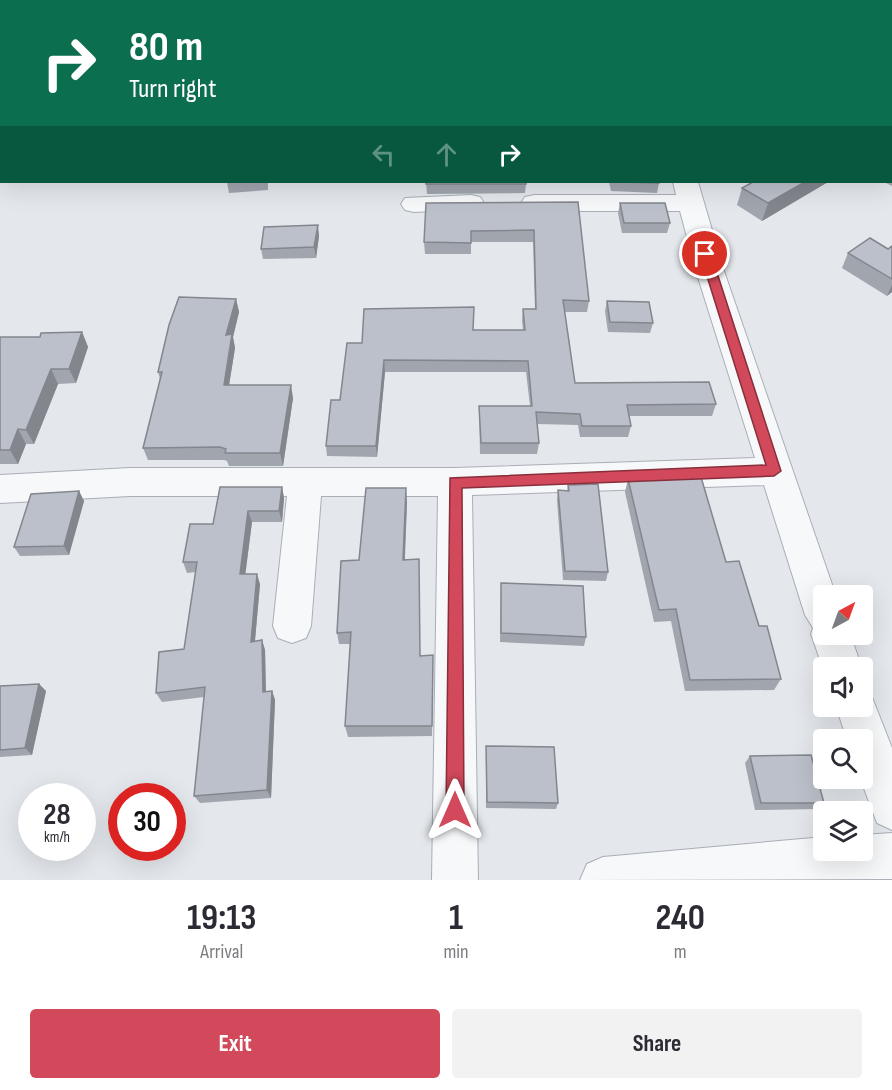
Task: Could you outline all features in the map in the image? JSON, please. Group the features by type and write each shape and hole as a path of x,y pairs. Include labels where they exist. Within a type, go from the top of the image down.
{"street":[{"path":"414,204 501,203 688,192 774,471 814,585"},
{"path":"0,489 130,482 305,484 455,482 774,471"},
{"path":"455,482 455,880"},
{"path":"292,626 305,484"},
{"path":"860,717 892,808"},
{"path":"603,880 845,869 892,856"}],"building":[{"path":"426,183 526,183 526,184"},
{"path":"751,183 803,183 768,203 742,188"},
{"path":"578,202 589,301 563,300 575,383 709,382 716,404 627,405 631,426 582,426 580,414 536,412 539,443 481,443 479,406 532,406 528,361 384,360 376,446 326,446 331,400 340,400 347,343 362,343 364,309 474,307 473,330 525,330 523,309 536,309 534,230 471,231 471,243 424,242 426,203"},
{"path":"620,203 665,203 670,223 624,223"},
{"path":"318,225 314,247 261,249 264,227"},
{"path":"870,238 888,249 892,246 892,279 848,253"},
{"path":"179,297 236,299 226,335 232,334 224,385 291,385 280,453 225,453 226,449 220,447 143,448 162,372 158,372 169,325"},
{"path":"607,301 649,302 653,323 610,322"},
{"path":"82,332 69,369 51,369 26,430 18,429 10,450 0,450 0,337 40,337 41,333"},
{"path":"701,477 726,562 739,561 759,626 767,626 781,679 690,680 676,609 659,610 628,479"},
{"path":"598,484 608,572 565,571 558,490 569,491 568,485"},
{"path":"220,487 282,487 279,511 248,511 240,574 257,574 251,642 262,640 263,692 272,691 267,790 194,796 205,687 156,693 159,652 184,649 197,562 183,562 190,524 213,524"},
{"path":"366,488 406,488 403,560 419,559 420,656 433,655 432,726 345,726 351,632 337,633 341,561 359,560"},
{"path":"79,491 64,546 14,547 31,494"},
{"path":"501,583 583,586 586,637 501,633"},
{"path":"39,684 25,748 0,750 0,686"},
{"path":"486,746 554,747 558,803 487,802"},
{"path":"811,755 813,789 820,789 823,801 761,803 750,756"}],"route":[{"path":"455,810 455,482 774,471 705,254"}]}
